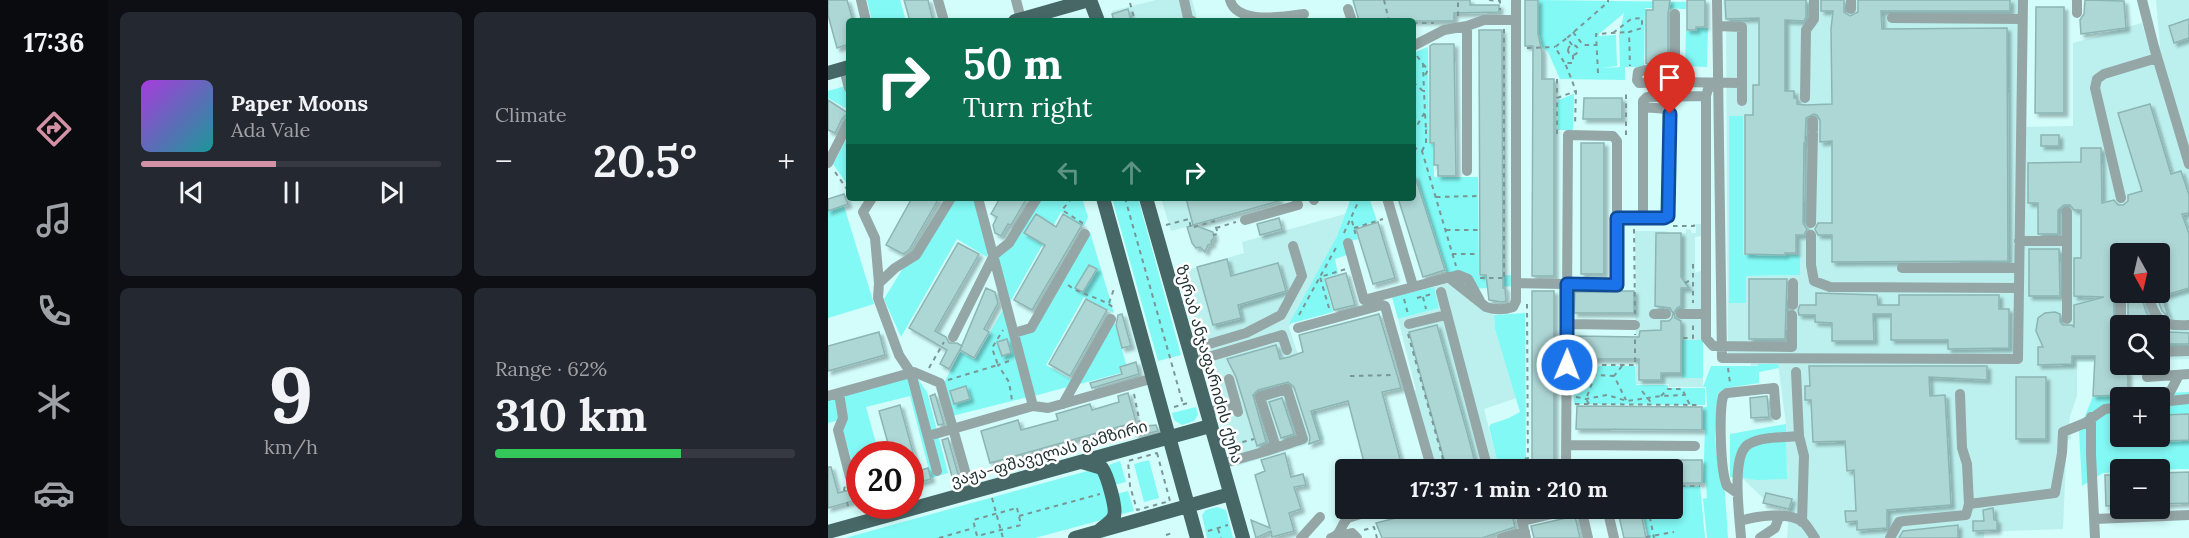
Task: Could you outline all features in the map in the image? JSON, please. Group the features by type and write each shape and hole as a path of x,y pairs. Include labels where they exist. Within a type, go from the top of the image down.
{"main road":[{"path":"1025,18 1089,0 1097,18"},
{"path":"828,73 846,68"},
{"path":"1104,201 1189,507 1201,535"},
{"name":"ზურაბ ანჯაფარიძის ქუჩა","path":"1147,201 1243,538"},
{"name":"ვაჟა-ფშაველას გამზირი","path":"828,532 1170,437 1208,420"},
{"path":"1082,462 1098,465 1104,471 1112,500 1114,516 1098,532"},
{"path":"1075,538 1230,494"}],"street":[{"path":"861,0 865,18"},
{"path":"938,0 943,18"},
{"path":"1016,0 1018,18"},
{"path":"1184,0 1188,18"},
{"path":"1230,0 1237,12 1255,16 1275,18 1304,14"},
{"path":"1458,277 1486,308 1493,310 1513,307 1516,301 1507,19 1516,0"},
{"path":"1717,0 1722,358 2018,358 2023,0"},
{"path":"1805,98 1806,30 1814,19 1814,0"},
{"path":"2077,0 2077,13"},
{"path":"2142,0 2189,164"},
{"path":"1348,9 1351,18"},
{"path":"1675,14 1675,82"},
{"path":"1892,18 2022,18"},
{"path":"1416,48 1444,30 1462,24 1507,19"},
{"path":"1462,24 1467,171"},
{"path":"1718,26 1742,27 1742,101"},
{"path":"2121,198 2095,88 2097,79 2104,74 2157,58"},
{"path":"1646,70 1638,72 1639,82 1742,83"},
{"path":"1718,82 1708,89 1706,96 1706,338 1713,346 1792,347 1793,283"},
{"path":"1645,102 1706,96"},
{"path":"1617,218 1636,222 1664,218 1669,212 1670,114 1666,109 1645,102"},
{"path":"1636,222 1643,212 1645,102"},
{"path":"828,163 846,128"},
{"path":"1813,128 1811,265 1814,281 1830,287 2019,288"},
{"path":"1516,281 1567,284 1617,285 1617,141 1613,136 1572,134 1567,284 1567,365 1570,400 1566,459"},
{"path":"1706,173 1721,173"},
{"path":"870,201 863,212 875,238 878,298 899,356 910,373 937,471"},
{"path":"879,283 895,268 916,255 949,201"},
{"path":"979,201 1034,406"},
{"path":"953,337 994,255 1009,243 1035,201"},
{"path":"1242,221 1298,205 1297,201"},
{"path":"1388,201 1417,289"},
{"path":"2067,212 2067,319"},
{"path":"1014,333 1031,328 1086,230"},
{"path":"2019,241 2067,241"},
{"path":"1348,243 1364,300 1417,289 1458,277"},
{"path":"1190,356 1246,333 1281,315 1302,276 1293,246"},
{"path":"1706,260 1722,260"},
{"path":"1902,268 2019,268"},
{"path":"1458,277 1482,303"},
{"path":"1441,292 1485,459"},
{"path":"2150,303 2155,316 2163,323 2171,326 2189,326"},
{"path":"1299,328 1385,306 1429,459"},
{"path":"1681,314 1706,314"},
{"path":"1408,319 1446,315"},
{"path":"1064,404 1115,316"},
{"path":"1567,324 1635,325"},
{"path":"1190,356 1282,335 1287,350"},
{"path":"2170,352 2189,351"},
{"path":"1796,372 1799,436 1803,456 1802,522"},
{"path":"846,461 838,430 843,418 833,394 910,373 924,376 940,382 971,492"},
{"path":"2147,378 2184,375"},
{"path":"2170,393 2184,375"},
{"path":"928,436 1034,406 1048,408 1064,404 1154,378"},
{"path":"1208,420 1237,408 1229,379"},
{"path":"1737,493 1727,486 1724,472 1723,396 1727,393 1774,388 1776,415"},
{"path":"1221,464 1268,450 1303,439 1287,389 1260,397 1275,444 1268,450"},
{"path":"1890,538 1899,522 1966,515 1969,504 1967,464 1962,448 1960,394"},
{"path":"2170,400 2189,399"},
{"path":"1969,504 2055,493 2062,453 2062,432 2085,423 2091,417 2110,408"},
{"path":"2091,417 2095,538"},
{"path":"1741,538 1737,493 1742,448 1750,443 1764,440 1799,436"},
{"path":"1566,445 1695,446"},
{"path":"1740,520 1768,514 1796,518 1815,538"},
{"path":"2095,519 2189,515"},
{"path":"1302,538 1320,517"},
{"path":"1760,538 1775,528 1779,517"},
{"path":"1334,537 1340,533 1347,519"},
{"path":"1502,538 1525,535 1522,521 1531,519"},
{"path":"1582,519 1588,538"},
{"path":"1610,519 1614,538"},
{"path":"1334,537 1355,536"}],"path":[{"path":"1384,0 1388,18"},
{"path":"1458,0 1462,24"},
{"path":"1489,0 1500,1 1507,19 1504,278"},
{"path":"1527,48 1555,47 1608,0"},
{"path":"1130,3 1134,18"},
{"path":"1598,73 1596,34 1613,33 1629,32 1642,28 1642,18 1631,19 1613,33"},
{"path":"1574,32 1583,45 1596,45"},
{"path":"1629,32 1630,74"},
{"path":"1567,38 1572,45 1577,47 1578,50 1573,55"},
{"path":"1564,63 1573,63 1573,55 1568,50 1572,45"},
{"path":"1555,47 1576,91 1572,134 1557,134 1557,79"},
{"path":"1416,52 1424,64 1427,130 1426,143 1422,151 1458,277 1504,278 1516,281"},
{"path":"1416,85 1424,92"},
{"path":"1557,98 1576,91"},
{"path":"1626,141 1626,94 1645,102"},
{"path":"1416,127 1425,112"},
{"path":"1416,118 1419,122"},
{"path":"1416,148 1422,151"},
{"path":"828,163 846,188"},
{"path":"1436,197 1479,196"},
{"path":"1070,201 1062,210 1086,230"},
{"path":"1126,201 1183,404"},
{"path":"1299,315 1353,216 1359,201"},
{"path":"1354,228 1392,216"},
{"path":"1166,225 1189,219 1191,228 1214,221 1218,234 1213,235"},
{"path":"1216,228 1242,221"},
{"path":"1672,226 1694,226 1694,221 1706,221"},
{"path":"1567,365 1635,365 1636,222"},
{"path":"1446,230 1480,230"},
{"path":"1452,254 1478,254"},
{"path":"1320,277 1355,267"},
{"path":"1320,277 1329,308"},
{"path":"1685,283 1689,280"},
{"path":"1115,286 1109,304 1115,316"},
{"path":"1070,287 1082,295 1109,304 1115,316"},
{"path":"1417,289 1426,309"},
{"path":"1403,297 1408,319 1408,332 1443,459"},
{"path":"1010,318 992,348 998,365 1010,382 1012,399"},
{"path":"924,376 947,337 953,337"},
{"path":"940,382 1021,358"},
{"path":"1722,358 1728,367 1730,384"},
{"path":"1614,376 1623,365"},
{"path":"1587,366 1595,375 1614,376"},
{"path":"1573,375 1587,366"},
{"path":"1586,399 1595,375"},
{"path":"1350,376 1389,377"},
{"path":"1614,376 1627,403"},
{"path":"1132,385 1140,424"},
{"path":"1661,396 1668,389 1687,388"},
{"path":"1682,389 1690,405"},
{"path":"1642,391 1653,405"},
{"path":"1570,400 1607,395 1627,403 1661,396 1684,395"},
{"path":"1586,399 1589,404"},
{"path":"1570,400 1589,404 1701,405"},
{"path":"1171,408 1194,401"},
{"path":"1232,434 1235,444 1254,439"},
{"path":"1157,453 1170,501 1137,510 1130,486 1128,461 1157,453"},
{"path":"1683,486 1700,486"},
{"path":"1019,516 1105,492"},
{"path":"992,498 1003,538"},
{"path":"1017,508 1019,516 1021,525 977,536 973,520 1017,508"},
{"path":"1650,519 1654,537"},
{"path":"1201,535 1230,525"},
{"path":"939,538 975,528"},
{"path":"1218,528 1221,538"},
{"path":"1355,536 1374,528 1377,538"},
{"path":"1646,537 1674,532"},
{"path":"1166,535 1172,533"}],"shaded area":[{"path":"867,0 900,0 905,18 871,18"},
{"path":"1156,0 1192,0 1197,18 1113,18 1112,11"},
{"path":"1538,0 1686,2 1686,9 1645,8 1644,67 1625,67 1625,80 1560,79 1548,52 1541,46 1538,34","holes":["1624,13 1619,35 1620,67 1601,68 1617,66 1616,35 1599,36 1599,34"]},
{"path":"1723,0 2020,0 2018,127 2073,126 2073,43 2142,23 2149,48 2160,46 2156,0 2189,0 2189,359 2170,360 2170,315 2110,315 2110,361 2077,362 2077,396 2070,416 2071,438 2068,440 2066,459 2063,529 1984,532 1984,538 1787,538 1789,509 1763,503 1764,499 1743,479 1787,479 1786,424 1778,364 1751,366 1750,353 1728,353 1726,21 1724,20","holes":["1729,116 1743,116 1743,255 1800,275 1746,276 1729,303"]},
{"path":"1697,28 1708,28 1707,67 1685,66 1686,31 1696,31"},
{"path":"1428,47 1429,144 1433,144 1434,177 1478,177 1479,276 1513,275 1513,286 1461,290 1451,283 1416,177 1416,52"},
{"path":"846,86 846,108 828,98 828,91"},
{"path":"1574,94 1573,130 1558,130 1558,100"},
{"path":"1729,116 1743,116 1743,255 1800,255 1800,275 1746,276 1746,303 1729,303"},
{"path":"846,140 846,183 833,164"},
{"path":"944,201 975,201 989,249 987,257 957,239 901,337 884,299"},
{"path":"1030,201 1083,201 1088,217 1084,226 1061,212 1010,302 996,249 1005,244"},
{"path":"1113,201 1139,201 1181,355 1158,361"},
{"path":"1162,201 1277,201 1171,231"},
{"path":"1350,201 1370,201 1377,221 1355,228 1358,239 1344,243 1347,255 1335,259 1338,274 1324,278 1333,312 1289,324 1337,236"},
{"path":"844,206 874,304 828,318 828,211"},
{"path":"1345,214 1337,236 1289,327 1325,439 1237,466 1181,272 1244,253 1242,242"},
{"path":"1696,224 1701,224 1701,236 1695,237 1695,273 1703,270 1703,387 1636,384 1635,231 1686,233 1686,229 1691,230 1691,233 1696,233"},
{"path":"1090,232 1114,313 1084,297 1046,365 1074,381 1071,386 1034,396 1018,334 1032,330"},
{"path":"1447,283 1482,310 1494,315 1495,329 1517,398 1484,409 1496,459 1424,459 1406,393 1416,390 1398,319 1439,308 1434,287"},
{"path":"1434,287 1439,308 1398,319 1392,297"},
{"path":"1004,308 1028,397 952,416 944,383 960,352 975,359"},
{"path":"1525,313 1526,459 1497,459 1489,427 1491,424 1520,412 1495,329 1494,315"},
{"path":"1114,321 1128,371 1076,385"},
{"path":"1682,340 1703,340 1703,378 1682,378"},
{"path":"1758,364 1778,364 1779,368 1759,372 1759,383 1726,388 1718,393 1715,438 1718,467 1725,493 1728,538 1707,538 1703,499 1707,498 1706,483 1703,483 1705,430 1703,430 1703,407 1707,407 1706,387 1703,387 1711,366 1758,366"},
{"path":"1573,366 1635,366 1636,385 1705,388 1705,405 1574,404"},
{"path":"902,377 918,379 927,392 948,473 931,478 924,441 922,441 910,396 866,407 875,441 846,441 840,420 828,423 828,399"},
{"path":"2189,392 2189,469 2170,469 2170,459 2110,459 2110,473 2103,473 2082,486 2079,431 2093,396 2110,395 2110,447 2170,447 2170,393"},
{"path":"1196,407 1198,415 1194,421 1182,425 1174,420 1172,413"},
{"path":"1786,424 1787,479 1758,480 1730,477 1730,434"},
{"path":"1149,460 1159,498 1144,502 1134,464"},
{"path":"1120,461 1126,482 1114,485 1109,465"},
{"path":"1091,470 1099,473 1110,512 1105,519 1035,538 845,538 914,519 924,519 924,516"},
{"path":"1683,486 1700,486 1705,538 1648,538 1644,519 1683,519"},
{"path":"1128,491 1134,511 1122,514 1116,494"},
{"path":"1217,507 1226,510 1233,538 1207,538 1202,515 1206,510"}],"building":[{"path":"828,0 847,0 852,18 846,18 846,45 837,48 828,15"},
{"path":"904,0 928,0 932,18 909,18"},
{"path":"1353,0 1470,0 1470,5 1499,5 1499,12 1454,13 1454,21 1416,21 1416,18 1358,18"},
{"path":"1525,0 1538,0 1542,79 1554,79 1554,276 1532,276 1533,46 1525,46"},
{"path":"1653,0 1670,0 1668,75 1651,75 1653,68 1646,63 1646,10 1653,10"},
{"path":"1687,0 1705,0 1705,27 1687,30"},
{"path":"1725,0 1806,0 1804,21 1785,20 1785,91 1794,91 1797,104 1805,105 1832,104 1831,29 1833,11 1821,11 1821,0 1844,0 1844,12 1850,16 1858,12 1858,0 2010,0 2010,11 1881,11 1882,29 2007,28 2008,261 1832,262 1832,235 1818,235 1815,229 1818,223 1832,223 1832,141 1820,142 1820,120 1814,114 1806,118 1804,143 1803,223 1807,229 1804,235 1796,235 1796,253 1745,254 1745,115 1753,115 1753,85 1759,85 1759,18 1726,19"},
{"path":"2085,0 2124,1 2126,28 2081,34 2080,20 2084,14"},
{"path":"2036,7 2064,7 2064,113 2035,113"},
{"path":"1128,9 1130,18 1113,18 1112,14"},
{"path":"2189,19 2189,38 2174,43 2169,26"},
{"path":"1479,30 1502,30 1503,288 1505,288 1506,301 1502,302 1489,300 1486,275 1480,275"},
{"path":"1454,44 1456,176 1438,176 1438,165 1434,165 1434,143 1430,143 1430,46"},
{"path":"1584,98 1622,98 1622,119 1583,119"},
{"path":"828,100 846,112 846,115 835,133 828,130"},
{"path":"2150,104 2171,174 2181,171 2189,195 2189,213 2182,214 2189,234 2189,288 2170,294 2170,243 2110,243 2110,303 2114,303 2114,315 2110,315 2110,375 2128,375 2128,387 2110,387 2110,396 2093,396 2095,356 2072,356 2072,364 2038,365 2038,347 2043,347 2036,331 2038,318 2045,313 2055,312 2060,314 2060,322 2063,325 2074,327 2074,305 2104,297 2074,296 2074,258 2081,258 2081,210 2074,210 2070,205 2064,205 2058,210 2058,234 2038,234 2038,203 2028,203 2028,163 2081,162 2081,148 2101,148 2102,203 2114,200 2118,205 2123,205 2128,201 2128,195 2142,191 2118,113"},
{"path":"2041,135 2059,135 2059,146 2041,146"},
{"path":"1581,143 1604,143 1604,274 1581,274"},
{"path":"1416,179 1445,270 1423,277 1399,201 1416,201"},
{"path":"844,194 848,204 828,211 828,199"},
{"path":"910,201 937,201 909,250 903,254 886,245"},
{"path":"998,201 1025,201 1011,225 1008,224 1001,236 995,233 993,225 997,217 991,214"},
{"path":"1187,201 1279,201 1193,225"},
{"path":"1036,214 1056,227 1063,214 1082,225 1032,310 1014,300 1045,245 1024,233"},
{"path":"1279,218 1282,229 1260,235 1257,224"},
{"path":"1378,222 1395,278 1373,284 1356,229"},
{"path":"1194,225 1213,232 1212,244 1208,245 1205,252 1200,247 1196,248 1192,243 1187,227"},
{"path":"1656,233 1681,233 1681,277 1689,288 1681,288 1681,306 1674,313 1675,318 1681,321 1681,373 1661,373 1661,380 1639,380 1639,359 1574,359 1574,336 1639,337 1640,331 1661,330 1661,321 1669,321 1672,318 1673,313 1670,308 1655,306"},
{"path":"958,243 979,254 935,331 946,337 949,343 962,346 949,369 940,364 947,350 909,328"},
{"path":"2029,249 2059,249 2060,296 2029,296"},
{"path":"1227,259 1231,276 1278,263 1286,291 1238,305 1241,318 1213,325 1197,267"},
{"path":"1089,265 1097,269 1083,292 1075,288"},
{"path":"1346,273 1355,305 1334,310 1325,279"},
{"path":"1749,279 1787,279 1785,339 1749,339"},
{"path":"986,288 995,292 998,303 984,329 989,332 974,358 960,350"},
{"path":"1532,291 1554,291 1554,459 1532,459"},
{"path":"1634,291 1634,313 1574,313 1575,292"},
{"path":"1816,293 1877,295 1878,305 1899,305 1899,295 1999,295 1999,309 2009,309 2009,348 1948,349 1948,340 1891,340 1891,314 1873,314 1874,341 1832,341 1832,323 1815,322 1815,315 1799,315 1800,305 1816,305"},
{"path":"1086,299 1107,310 1070,376 1049,364"},
{"path":"2128,303 2143,303 2148,315 2128,315"},
{"path":"2159,303 2164,303 2168,315 2162,311"},
{"path":"1122,314 1131,346 1122,348 1116,325 1118,315"},
{"path":"1379,314 1401,388 1382,392 1400,459 1363,459 1348,401 1311,411 1320,440 1309,444 1310,437 1294,387 1288,382 1258,390 1253,395 1266,442 1257,446 1236,377 1227,359 1276,345 1280,359 1289,357 1303,352 1299,335"},
{"path":"1437,325 1474,459 1444,459 1409,332"},
{"path":"879,332 885,355 828,371 828,346"},
{"path":"2170,332 2189,333 2189,344 2170,344"},
{"path":"1007,339 1011,353 1002,356 997,342"},
{"path":"1136,362 1139,374 1092,388 1090,383 1122,374 1120,367"},
{"path":"1809,366 1987,366 1987,380 1929,377 1930,396 1945,395 1951,505 1887,510 1887,528 1857,530 1857,521 1846,522 1845,511 1856,511 1854,470 1847,471 1845,441 1813,442 1811,400 1805,400 1805,386 1810,386"},
{"path":"2016,377 2046,377 2046,439 2016,439"},
{"path":"966,386 970,399 954,404 950,391"},
{"path":"1128,393 1136,422 990,463 981,431 1018,420 1021,430 1058,420 1056,414 1090,404 1092,410 1119,402 1118,396"},
{"path":"935,394 944,424 938,425 930,396"},
{"path":"1767,396 1769,417 1751,418 1750,398"},
{"path":"1282,398 1294,434 1281,438 1269,402"},
{"path":"900,405 910,441 887,441 879,411"},
{"path":"1577,406 1702,407 1702,430 1576,429"},
{"path":"2189,414 2189,440 2170,441 2170,415"},
{"path":"1156,425 1158,431 1136,436 1134,427"},
{"path":"948,438 959,478 953,480 942,440"},
{"path":"1285,453 1291,477 1303,474 1306,485 1294,487 1301,509 1289,513 1294,531 1272,537 1271,531 1256,538 1251,520 1270,528 1255,475 1265,471 1261,460"},
{"path":"1683,460 1702,460 1702,483 1683,483"},
{"path":"828,467 831,467 838,493 846,491 846,503 828,508"},
{"path":"928,468 931,479 924,481 924,469"},
{"path":"2189,472 2189,503 2170,504 2170,473"},
{"path":"2105,475 2110,475 2110,506 2106,506"},
{"path":"1766,493 1792,499 1789,509 1763,503"},
{"path":"1993,508 1997,530 1973,531 1973,521 1984,521 1983,510"},
{"path":"1392,519 1513,519 1515,527 1482,538 1382,538 1376,523"},
{"path":"1562,519 1576,519 1580,538 1534,538 1531,526"},
{"path":"1620,519 1642,519 1646,538 1624,538"},
{"path":"1958,525 1958,538 1899,538 1903,531"}],"route":[{"path":"1567,365 1567,284 1617,285 1617,218 1664,218 1668,216 1670,114"}]}
